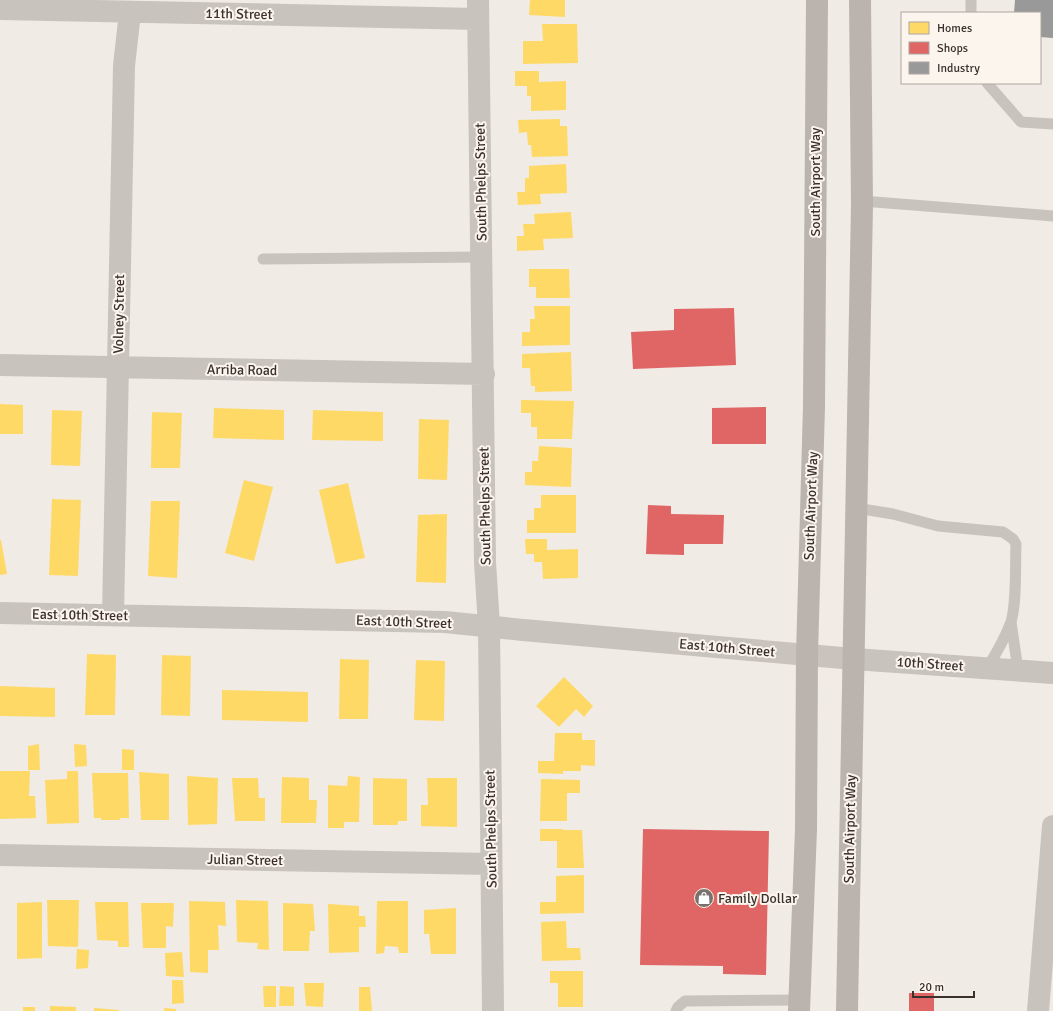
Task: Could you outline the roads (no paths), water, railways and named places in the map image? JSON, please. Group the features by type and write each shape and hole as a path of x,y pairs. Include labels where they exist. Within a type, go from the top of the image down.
{"main road":[{"name":"South Airport Way","path":"799,1005 806,829 807,655 814,406 816,0"},
{"name":"South Airport Way","path":"847,1011 862,201 860,0"}],"street":[{"name":"11th Street","path":"0,9 130,12 223,7 478,9"},
{"name":"South Phelps Street","path":"478,9 486,562 489,626 493,1011"},
{"name":"Volney Street","path":"113,615 124,66 130,12"},
{"name":"Arriba Road","path":"0,365 484,374"},
{"name":"East 10th Street","path":"0,613 445,622 807,655"},
{"name":"10th Street","path":"807,655 1053,673"},
{"path":"1038,1011 1053,826"},
{"name":"Julian Street","path":"0,855 491,864"}],"lane":[{"path":"971,0 971,12"},
{"path":"988,84 1021,122 1053,124"},
{"path":"862,201 1053,216"},
{"path":"263,259 482,257"},
{"path":"856,508 893,514 938,526 1003,532 1013,539 1016,544 1014,609 1011,622 998,650 987,668"},
{"path":"1011,622 1018,670"},
{"path":"676,1011 685,1001 799,1005"}],"place":[{"name":"Family Dollar","path":"704,898"}]}
